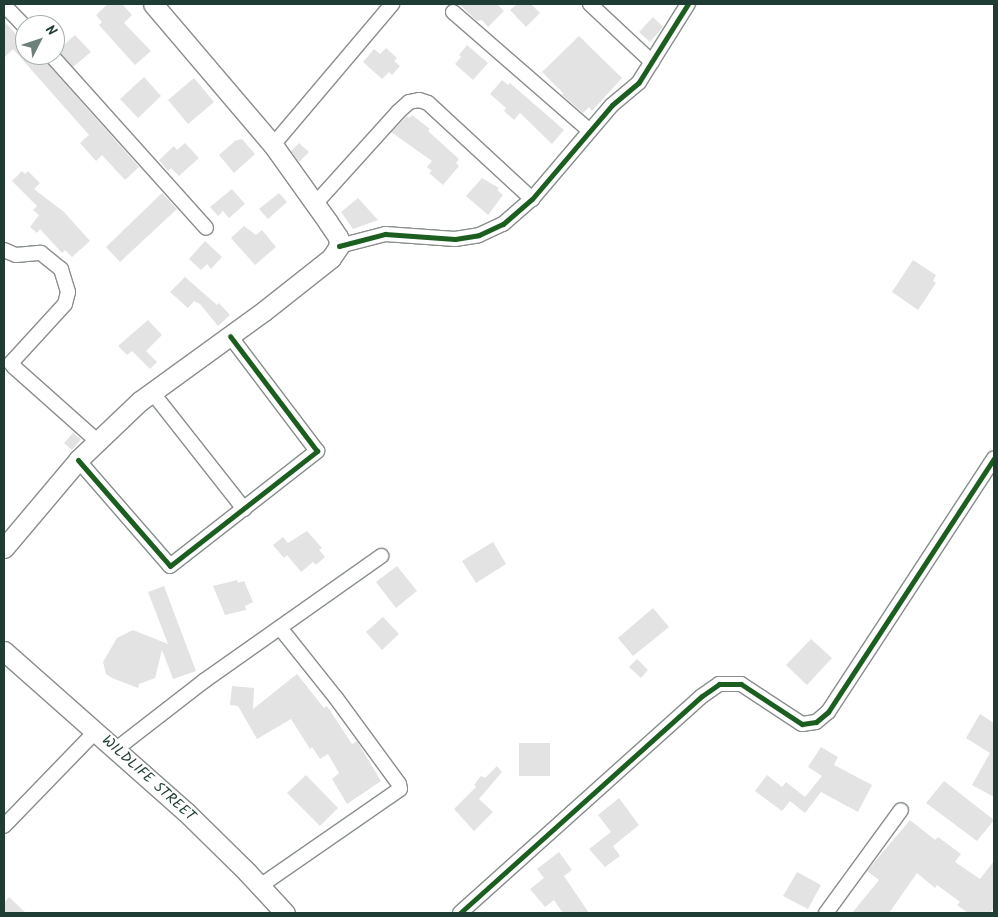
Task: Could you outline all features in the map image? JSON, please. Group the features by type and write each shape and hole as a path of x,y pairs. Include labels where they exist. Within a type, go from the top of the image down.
{"main road":[{"path":"4,548 78,460 97,441 152,392 230,336 331,258 339,246 338,237 274,146 153,4"},
{"name":"WILDLIFE STREET","path":"4,651 186,812 285,913"}],"street":[{"path":"274,146 392,4"},
{"path":"590,4 652,62"},
{"path":"339,246 385,234 455,239 479,235 503,224 532,199 612,105 639,82 688,4"},
{"path":"4,5 15,17"},
{"path":"453,12 590,131"},
{"path":"60,65 206,228"},
{"path":"315,204 398,112 409,102 419,100 428,103 532,199"},
{"path":"4,250 16,255 41,253 61,269 68,292 65,304 11,362 14,367 97,441"},
{"path":"78,460 170,566 317,451 230,336"},
{"path":"152,392 244,509"},
{"path":"460,913 702,696 719,684 742,684 802,724 816,722 828,712 994,458"},
{"path":"115,750 204,681 381,556"},
{"path":"260,886 400,790 399,784 281,628"},
{"path":"4,826 95,732"},
{"path":"827,913 901,810"}],"building":[{"path":"108,4 122,4 132,15 124,23 151,51 135,65 99,25 102,22 96,15"},
{"path":"459,4 497,4 504,11 488,27 482,20 477,21"},
{"path":"517,4 531,4 540,13 526,27 510,10"},
{"path":"653,17 663,27 650,42 639,32"},
{"path":"4,21 15,33 15,51 13,49 4,58"},
{"path":"75,35 91,52 73,67 65,58 65,44"},
{"path":"579,36 622,78 592,111 589,107 583,113 562,95 563,93 542,72"},
{"path":"467,45 488,63 473,80 455,64"},
{"path":"386,48 397,58 394,61 400,66 392,75 389,72 382,79 363,62 374,49 380,54"},
{"path":"27,65 49,65 139,167 125,180 102,155 96,161 80,143 89,135"},
{"path":"144,77 161,96 138,118 120,99"},
{"path":"194,78 214,102 188,124 168,100"},
{"path":"502,80 508,85 510,83 564,130 552,144 520,113 514,120 504,111 506,108 490,94"},
{"path":"412,115 430,129 428,131 459,159 456,163 459,166 443,185 429,173 432,171 427,167 432,161 391,132 407,116 409,118"},
{"path":"242,139 255,154 234,173 219,155 235,141"},
{"path":"185,143 199,158 179,176 171,168 168,171 159,160 174,146 177,150"},
{"path":"299,143 309,152 299,162 291,151"},
{"path":"22,171 25,174 28,171 40,183 34,189 64,212 90,241 72,257 65,250 62,253 40,229 37,233 30,227 39,215 33,210 37,206 12,181"},
{"path":"482,178 499,188 497,190 503,195 488,215 466,196"},
{"path":"232,189 245,204 229,218 223,211 218,216 210,207"},
{"path":"162,193 177,209 120,262 106,247"},
{"path":"279,193 287,202 268,219 259,209"},
{"path":"358,198 378,220 353,229 341,212"},
{"path":"244,226 256,235 262,230 276,247 255,265 231,238"},
{"path":"205,241 222,257 211,269 207,264 201,270 189,259"},
{"path":"913,260 936,275 933,281 936,283 918,310 892,292"},
{"path":"185,277 217,305 219,303 230,315 218,326 200,304 194,301 188,308 170,292"},
{"path":"148,320 162,335 146,351 157,362 150,369 132,351 127,355 118,346"},
{"path":"73,433 81,439 72,450 64,443"},
{"path":"307,531 322,548 319,550 325,557 316,565 313,562 301,572 287,555 284,558 273,545 283,537 288,543"},
{"path":"493,542 506,564 476,583 462,561"},
{"path":"397,566 417,591 396,608 376,582"},
{"path":"237,580 238,583 244,581 253,602 245,606 246,610 225,615 213,586"},
{"path":"164,586 196,671 173,679 162,650 155,678 139,684 138,688 112,678 106,674 103,662 117,638 133,630 168,644 148,592"},
{"path":"653,608 669,627 633,656 618,638"},
{"path":"383,617 399,634 382,650 366,632"},
{"path":"811,639 832,658 807,685 786,665"},
{"path":"637,659 648,670 641,678 629,667"},
{"path":"297,674 324,708 327,706 352,744 357,741 381,781 347,804 332,779 339,773 328,754 320,759 312,747 310,749 291,719 257,739 238,706 230,705 232,686 254,688 253,709"},
{"path":"980,714 994,723 994,797 972,785 990,753 966,738"},
{"path":"519,743 550,743 550,776 519,776"},
{"path":"821,747 838,757 834,765 872,785 858,812 821,792 805,813 790,801 782,811 755,791 767,775 782,787 786,782 805,797 822,776 808,767"},
{"path":"497,766 502,772 479,799 493,812 474,831 454,809 476,787 474,785 481,776 485,778"},
{"path":"306,775 338,808 320,826 287,793"},
{"path":"944,781 994,820 977,841 926,803"},
{"path":"619,798 639,825 613,846 620,856 605,867 589,849 611,832 598,815"},
{"path":"910,820 935,840 938,837 961,854 955,862 980,879 994,861 994,908 990,913 968,913 957,905 960,902 937,885 935,888 917,873 889,913 852,913 879,880 867,871"},
{"path":"559,852 572,870 564,876 589,913 563,913 554,900 545,907 530,889 544,878 537,869"},
{"path":"797,872 821,885 808,909 783,896"},
{"path":"9,897 26,913 4,913 4,903"}],"cycle path":[{"path":"339,246 385,234 455,239 479,235 503,224 532,199 612,105 639,82 688,4"},
{"path":"78,460 170,566 317,451 230,336"},
{"path":"460,913 702,696 719,684 741,684 802,724 816,722 828,712 994,458"}]}
